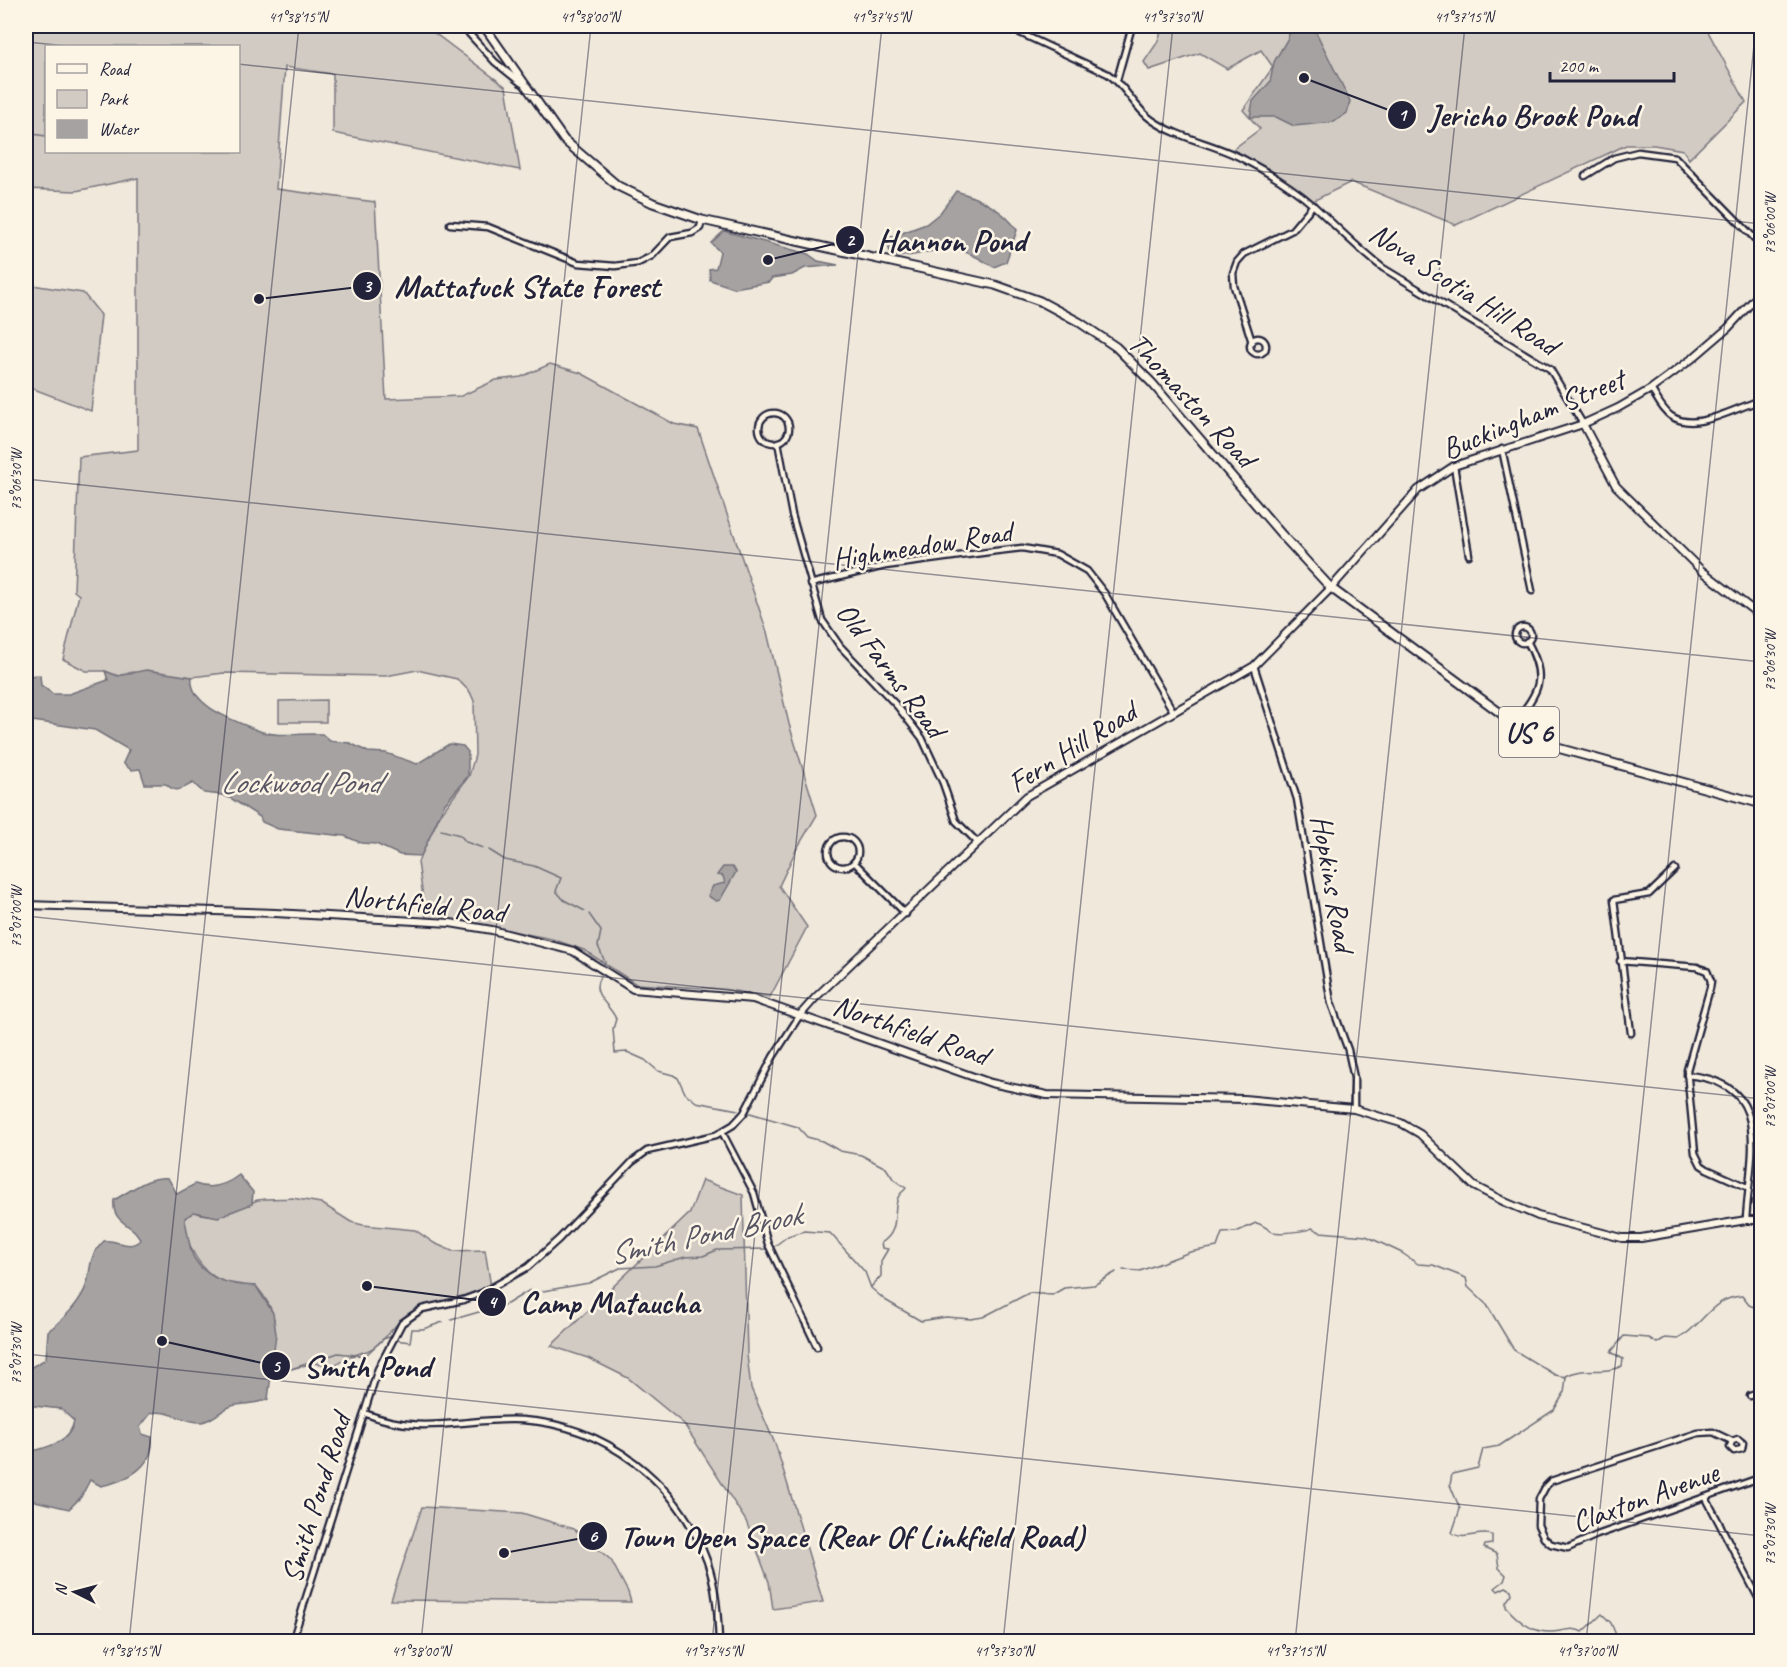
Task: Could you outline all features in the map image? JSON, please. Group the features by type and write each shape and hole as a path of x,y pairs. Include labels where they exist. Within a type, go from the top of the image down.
{"main road":[{"name":"Thomaston Road","path":"484,26 564,140 609,179 653,203 702,220 995,285 1040,300 1079,322 1116,347 1152,383 1282,535 1331,588 1514,723 1554,747 1761,804"}],"street":[{"path":"462,26 495,63 526,87"},
{"path":"1005,26 1117,80 1132,26"},
{"name":"Nova Scotia Hill Road","path":"1117,80 1141,111 1154,122 1244,159 1313,205 1359,249 1383,268 1550,369 1616,486 1701,570 1761,617"},
{"path":"1584,176 1614,158 1638,152 1675,157 1761,246"},
{"path":"1252,342 1234,286 1233,273 1237,262 1244,254 1292,230 1313,205"},
{"path":"450,224 488,227 578,263 615,266 638,263 652,256 670,237 692,233 700,228 702,220"},
{"name":"Buckingham Street","path":"1331,588 1418,490 1455,466 1583,424 1652,389 1728,328 1761,291"},
{"path":"1652,389 1669,414 1685,422 1700,421 1761,400"},
{"name":"Old Farms Road","path":"771,412 781,413 790,425 786,438 778,442 767,441 759,430 763,418 771,412"},
{"name":"Old Farms Road","path":"778,442 792,514 810,584 816,605 829,632 898,707 922,738 939,773 956,821 977,842"},
{"path":"1502,449 1532,591"},
{"path":"1455,466 1469,555"},
{"name":"Highmeadow Road","path":"810,584 885,566 996,551 1022,548 1057,554 1087,571 1106,594 1173,711"},
{"name":"Fern Hill Road","path":"800,1015 816,997 906,914 977,842 1027,796 1254,666 1331,588"},
{"path":"1514,723 1539,684 1539,666 1527,641"},
{"name":"Hopkins Road","path":"1254,666 1297,799 1331,1004 1348,1050 1354,1078 1354,1109"},
{"path":"842,837 853,841 858,852 854,862 846,867 833,864 828,852 832,842 842,837"},
{"path":"854,862 906,914"},
{"path":"1631,1033 1614,904 1617,898 1649,894 1675,869"},
{"name":"Northfield Road","path":"26,905 275,913 450,923 527,938 573,951 633,989 744,997 991,1083 1047,1095 1268,1100 1354,1109 1401,1124 1420,1134 1474,1186 1538,1216 1622,1239 1641,1238 1746,1220 1761,1220"},
{"path":"1620,961 1697,967 1707,971 1711,981 1710,988 1688,1062 1687,1075 1697,1159 1707,1169 1748,1187"},
{"name":"Smith Pond Road","path":"292,1641 364,1413 387,1347 396,1331 410,1315 422,1309 468,1299 513,1277 545,1252 632,1162 647,1151 722,1132 744,1113 778,1049 800,1015"},
{"path":"1687,1075 1711,1077 1726,1084 1736,1093 1752,1121 1753,1147 1746,1220"},
{"path":"722,1132 754,1193 771,1249 817,1347"},
{"path":"1750,1396 1761,1392"},
{"path":"364,1413 420,1426 502,1420 542,1422 579,1432 621,1453 663,1488 693,1529 708,1562 713,1583 718,1641"},
{"name":"Claxton Avenue","path":"1731,1441 1713,1432 1698,1432 1559,1477 1546,1485 1542,1492 1537,1517 1544,1538 1551,1544 1568,1548 1597,1534 1761,1478"},
{"path":"1706,1498 1761,1605"},
{"path":"1742,1641 1761,1634"}],"green space":[{"path":"26,26 425,26 506,87 520,170 333,133 333,74 285,67 276,189 375,202 386,399 461,396 496,380 521,377 550,364 581,373 674,424 698,429 767,632 789,724 817,815 796,850 779,886 807,927 770,997 723,989 636,984 584,950 552,939 455,920 426,918 418,862 440,815 469,776 475,755 474,701 470,692 457,679 417,670 386,676 224,673 192,677 131,672 118,676 105,671 86,671 63,659 79,595 74,591 79,457 138,450 138,178 76,191 26,189"},
{"path":"1163,26 1705,26 1746,102 1689,159 1683,150 1654,145 1626,145 1456,225 1351,182 1313,201 1269,169 1232,150 1260,129 1243,110 1273,67 1261,50 1227,69 1200,53 1149,70 1144,62 1157,43"},
{"path":"26,284 83,293 101,315 91,411 26,386"},
{"path":"326,700 326,722 279,722 279,701"},
{"path":"702,1180 743,1195 747,1355 751,1388 776,1446 823,1602 773,1609 769,1582 746,1521 684,1424 628,1378 588,1358 551,1346 690,1213"},
{"path":"292,1198 321,1203 351,1222 415,1230 434,1243 452,1251 485,1250 491,1287 458,1300 430,1304 417,1309 405,1316 373,1348 345,1359 335,1367 314,1363 271,1374 275,1328 271,1308 256,1286 228,1284 202,1266 191,1248 185,1228 185,1218 194,1212 203,1215 226,1214 258,1200"},
{"path":"422,1507 522,1513 574,1529 611,1560 631,1602 391,1600"}],"water":[{"path":"1291,26 1313,26 1350,101 1347,113 1334,122 1294,126 1276,117 1250,117 1253,101 1270,82 1274,62 1288,38"},
{"path":"956,191 990,206 1005,216 1017,230 1006,262 994,267 971,254 956,249 941,249 908,256 891,255 886,239 926,224 940,213"},
{"path":"724,231 808,254 818,261 838,265 805,268 792,275 772,278 769,282 734,288 710,280 709,269 716,268 720,252 711,243"},
{"name":"Lockwood Pond","path":"146,670 192,677 193,687 205,704 226,717 264,732 281,735 322,734 330,741 350,743 368,752 386,753 417,764 449,744 463,746 468,752 468,776 444,805 421,856 400,855 376,844 361,843 345,836 278,829 262,822 260,817 232,799 222,795 204,793 193,783 176,790 166,784 145,784 140,769 131,770 123,763 129,750 95,730 26,720 26,676 40,675 41,685 53,694 69,694 108,680 105,671 118,676"},
{"path":"723,867 733,867 736,872 720,900 716,901 708,896 713,886 725,883 723,876 717,875"},
{"path":"239,1175 253,1192 252,1204 218,1217 194,1212 185,1218 185,1221 192,1254 200,1266 213,1277 221,1280 256,1286 273,1313 276,1334 268,1399 232,1406 202,1422 164,1413 151,1413 140,1427 142,1434 152,1437 152,1448 149,1457 137,1471 101,1486 90,1480 81,1497 69,1509 26,1499 26,1453 48,1447 62,1440 72,1429 74,1421 61,1409 26,1405 26,1370 46,1359 48,1331 66,1316 81,1297 85,1290 93,1256 104,1241 132,1245 140,1240 138,1235 116,1215 114,1200 154,1179 168,1178 177,1194 195,1184 207,1187 218,1186"}],"waterway":[{"path":"26,133 45,136"},
{"path":"441,830 460,835 466,842 483,848"},
{"path":"489,850 505,860 534,866 561,878 556,891 564,900 585,911"},
{"path":"589,914 601,931 598,946 605,962 603,966"},
{"path":"600,977 597,989 616,1019 613,1029 615,1053 627,1052 645,1060 658,1071 678,1078 685,1093 696,1102 738,1110"},
{"path":"750,1113 798,1127 807,1137 822,1141 840,1151 861,1155 886,1168 894,1180 906,1188 897,1199 892,1232 881,1243 882,1248 888,1249 881,1261 881,1276 871,1287"},
{"name":"Smith Pond Brook","path":"1123,1270 1140,1271 1190,1252 1217,1247 1222,1233 1236,1232 1256,1223 1276,1233 1312,1228 1320,1232 1366,1236 1402,1253 1418,1264 1433,1265 1466,1278 1468,1287 1487,1305 1514,1350 1555,1375 1566,1377"},
{"name":"Smith Pond Brook","path":"772,1248 788,1236 804,1231 830,1233 865,1272 871,1288 885,1300 921,1321 946,1317 971,1319 983,1317 1029,1293 1052,1295 1064,1288 1094,1285 1116,1272"},
{"name":"Smith Pond Brook","path":"543,1291 589,1283 620,1268 655,1266 685,1257 703,1256 717,1250 767,1249"},
{"name":"Smith Pond Brook","path":"451,1320 507,1304 530,1290"},
{"path":"1566,1376 1579,1371 1608,1370 1622,1366 1623,1359 1611,1352 1624,1336 1649,1338 1657,1343 1665,1338 1678,1339 1722,1302 1742,1296 1749,1305 1754,1307 1762,1294"},
{"name":"Smith Pond Brook","path":"395,1340 410,1342 412,1329 423,1329 443,1322"},
{"name":"Smith Pond Brook","path":"271,1376 338,1353 365,1356 383,1339 389,1337"},
{"path":"1566,1377 1564,1393 1554,1410 1499,1446 1483,1449 1478,1468 1452,1474 1450,1485 1460,1509 1452,1533 1462,1536 1492,1535 1492,1544 1485,1545 1484,1548 1497,1554 1499,1568 1506,1575 1504,1581 1495,1588 1498,1591 1506,1587 1511,1590 1512,1594 1506,1602 1506,1607 1529,1627 1543,1632 1572,1629 1583,1632 1602,1614 1611,1623 1619,1642"}],"place":[{"name":"Jericho Brook Pond","path":"1304,78"},
{"name":"Hannon Pond","path":"768,260"},
{"name":"Mattatuck State Forest","path":"259,299"},
{"name":"Camp Mataucha","path":"367,1286"},
{"name":"Smith Pond","path":"162,1341"},
{"name":"Town Open Space (Rear Of Linkfield Road)","path":"504,1553"}]}
